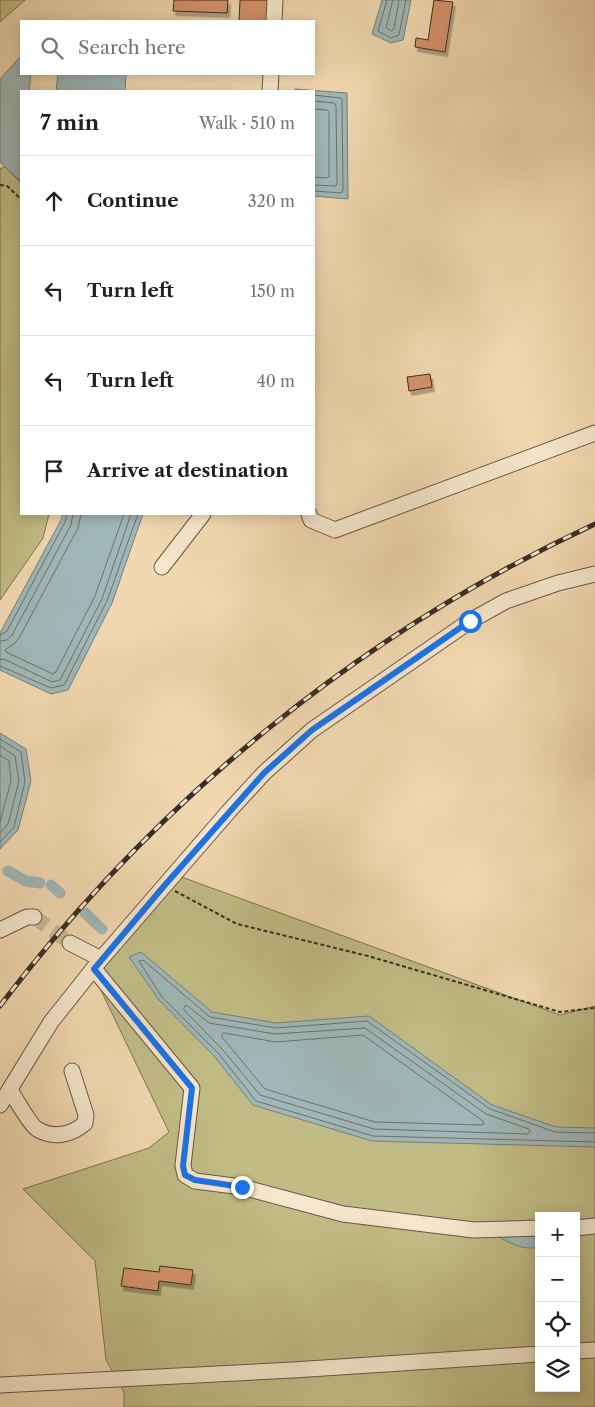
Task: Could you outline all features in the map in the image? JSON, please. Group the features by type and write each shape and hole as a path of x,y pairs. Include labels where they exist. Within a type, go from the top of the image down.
{"street":[{"path":"274,20 275,0"},
{"path":"270,90 271,75"},
{"path":"310,515 311,520 335,530 595,433"},
{"path":"162,567 202,515"},
{"path":"0,1105 51,1022 98,964 264,773 312,730 470,621 491,609 506,601 558,583 595,574"},
{"path":"0,930 27,917 34,917"},
{"path":"70,942 98,964 192,1088 183,1166 185,1175 195,1180 242,1187 343,1214 474,1230 535,1228"},
{"path":"10,1090 36,1129 55,1136 77,1130 85,1123 86,1115 72,1071"},
{"path":"580,1228 595,1226"},
{"path":"580,1351 595,1350"},
{"path":"0,1385 293,1370 535,1354"}],"path":[{"path":"0,185 7,186 20,197"},
{"path":"164,886 237,924 368,956 560,1012 595,1008"}],"shaded area":[{"path":"0,0 25,0 0,22"},
{"path":"5,167 20,182 20,515 49,515 43,538 0,600 0,169"},
{"path":"176,875 560,1015 595,1006 595,1407 124,1407 124,1392 106,1360 95,1261 23,1189 149,1148 169,1132 95,978"}],"water":[{"path":"382,0 411,0 403,40 391,43 372,34"},
{"path":"20,57 20,75 31,75 29,90 20,90 20,181 0,162 0,79"},
{"path":"58,75 126,75 125,90 56,90"},
{"path":"315,91 347,93 348,199 315,196"},
{"path":"63,515 143,515 112,603 68,690 51,694 0,670 0,633"},
{"path":"0,733 26,749 31,781 18,830 0,849"},
{"path":"141,952 212,1012 276,1023 369,1016 492,1105 556,1127 595,1128 595,1147 372,1141 253,1105 215,1057 159,1000 129,957"},
{"path":"535,1234 535,1248 517,1246 497,1236"}],"building":[{"path":"174,0 228,0 227,13 173,11"},
{"path":"240,0 268,0 267,20 239,20"},
{"path":"434,0 453,2 445,52 415,47 416,38 428,40"},
{"path":"430,374 432,387 409,391 407,377"},
{"path":"160,1266 193,1270 191,1285 159,1281 158,1291 121,1286 124,1268 159,1272"}],"waterway":[{"path":"8,871 26,881 40,883"},
{"path":"51,885 60,893"},
{"path":"85,913 102,929"}],"tunnel":[{"path":"34,917 70,943"}],"railway":[{"path":"0,1006 61,931 126,859 195,792 268,729 345,670 426,616 509,567 595,524"}],"route":[{"path":"242,1187 195,1180 185,1175 183,1166 192,1088 185,1077 94,969 164,886 264,773 312,730 470,621"}]}
